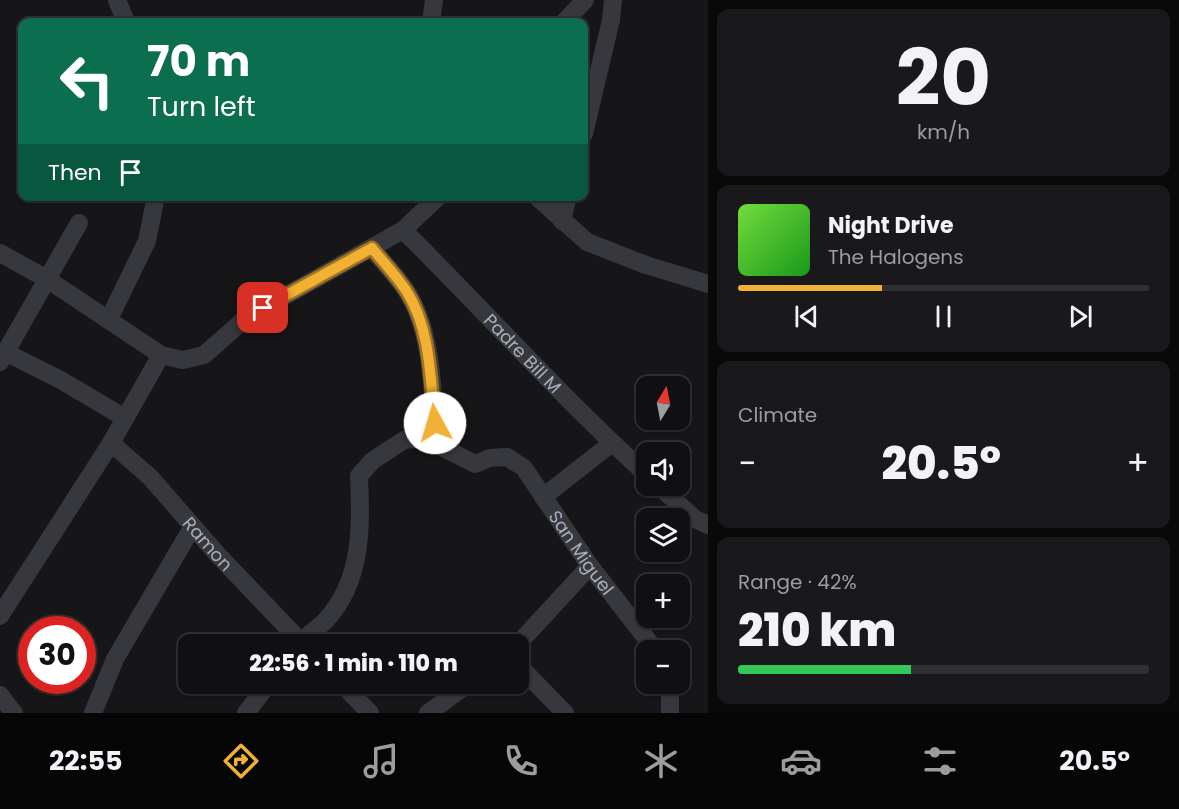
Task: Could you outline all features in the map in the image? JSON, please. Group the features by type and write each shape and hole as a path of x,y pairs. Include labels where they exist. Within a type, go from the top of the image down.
{"street":[{"path":"117,0 124,18"},
{"path":"432,18 434,0"},
{"path":"568,18 585,0"},
{"path":"588,117 611,20 613,0"},
{"path":"109,319 147,241 155,201"},
{"path":"0,253 47,279 161,355 183,360 204,355 246,318 403,230 434,201"},
{"path":"541,201 587,242 646,265 708,284"},
{"path":"562,221 567,201"},
{"path":"79,223 3,357 59,379 125,418"},
{"name":"Padre Bill M","path":"403,230 474,299 524,357 636,465"},
{"path":"372,248 407,292 420,322 427,352 437,446"},
{"path":"0,616 111,444 161,355"},
{"path":"312,634 327,620 338,602 359,550 359,476 372,461 404,440 424,438 437,446"},
{"path":"543,497 612,443"},
{"name":"Ramon","path":"111,444 150,477 292,634"},
{"name":"San Miguel","path":"437,446 475,464 490,458 507,457 524,468 590,566 647,640"},
{"path":"670,496 695,519 708,525"},
{"path":"93,713 115,659 193,526"},
{"path":"527,634 590,566"},
{"path":"529,676 565,713"},
{"path":"246,713 260,694"},
{"path":"352,694 370,713"},
{"path":"428,713 454,694"},
{"path":"670,694 670,713"},
{"path":"0,695 14,713"}],"route":[{"path":"263,308 372,248 407,292 420,322 427,352 435,423"}]}
